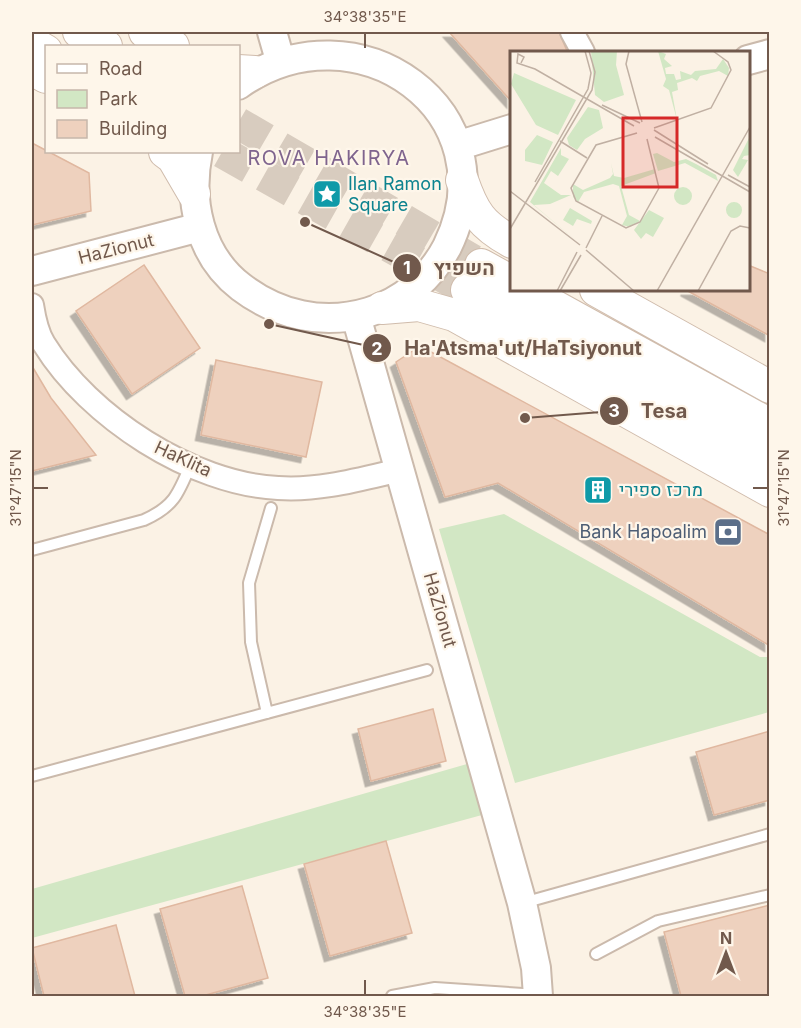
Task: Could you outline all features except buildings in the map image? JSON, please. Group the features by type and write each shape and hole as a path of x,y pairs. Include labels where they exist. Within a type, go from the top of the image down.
{"main road":[{"path":"79,32 104,45"},
{"path":"145,32 171,45"},
{"path":"166,153 173,159 194,194"},
{"path":"462,180 471,209 497,234 510,241"},
{"path":"510,282 474,277 770,461"},
{"path":"527,291 770,425"},
{"path":"598,291 770,387"},
{"path":"369,312 419,305 454,315 770,491"}],"street":[{"path":"253,72 272,32"},
{"path":"572,32 582,51"},
{"path":"198,153 194,194 200,227 218,262 235,282 255,298 279,310 304,317 330,319 369,312 405,295 426,278 442,256 454,232 461,207 462,180 457,146 448,125 423,90 387,65 367,57 323,51 253,72"},
{"path":"750,59 770,54"},
{"path":"457,146 510,130"},
{"name":"HaZionut","path":"32,271 200,227"},
{"name":"HaKlita","path":"32,305 43,342 70,379 100,407 147,442 190,466 232,480 277,489 335,484 400,470"},
{"name":"HaZionut","path":"369,312 400,470 522,903 536,968 538,996"}],"lane":[{"path":"32,550 144,520 160,513 170,505 180,491 190,466"},
{"path":"267,713 251,642 249,583 271,508"},
{"path":"32,776 426,669"},
{"path":"522,903 770,834"},
{"path":"596,954 658,921 770,895"},
{"name":"HaZionut","path":"392,996 435,988 538,996"}],"green space":[{"path":"504,514 760,657 769,657 769,712 515,783 439,529"},
{"path":"467,764 482,815 32,938 32,889"}],"tunnel":[{"path":"240,124 481,265"},
{"path":"224,153 467,290"}],"place":[{"name":"Ilan Ramon Square","path":"327,194"},
{"name":"השפיץ","path":"305,222"},
{"name":"Ha'Atsma'ut/HaTsiyonut","path":"269,324"},
{"name":"Tesa","path":"525,418"},
{"name":"מרכז ספירי","path":"598,490"},
{"name":"Bank Hapoalim","path":"728,532"}],"district":[{"name":"ROVA HAKIRYA","path":"329,158"}]}
